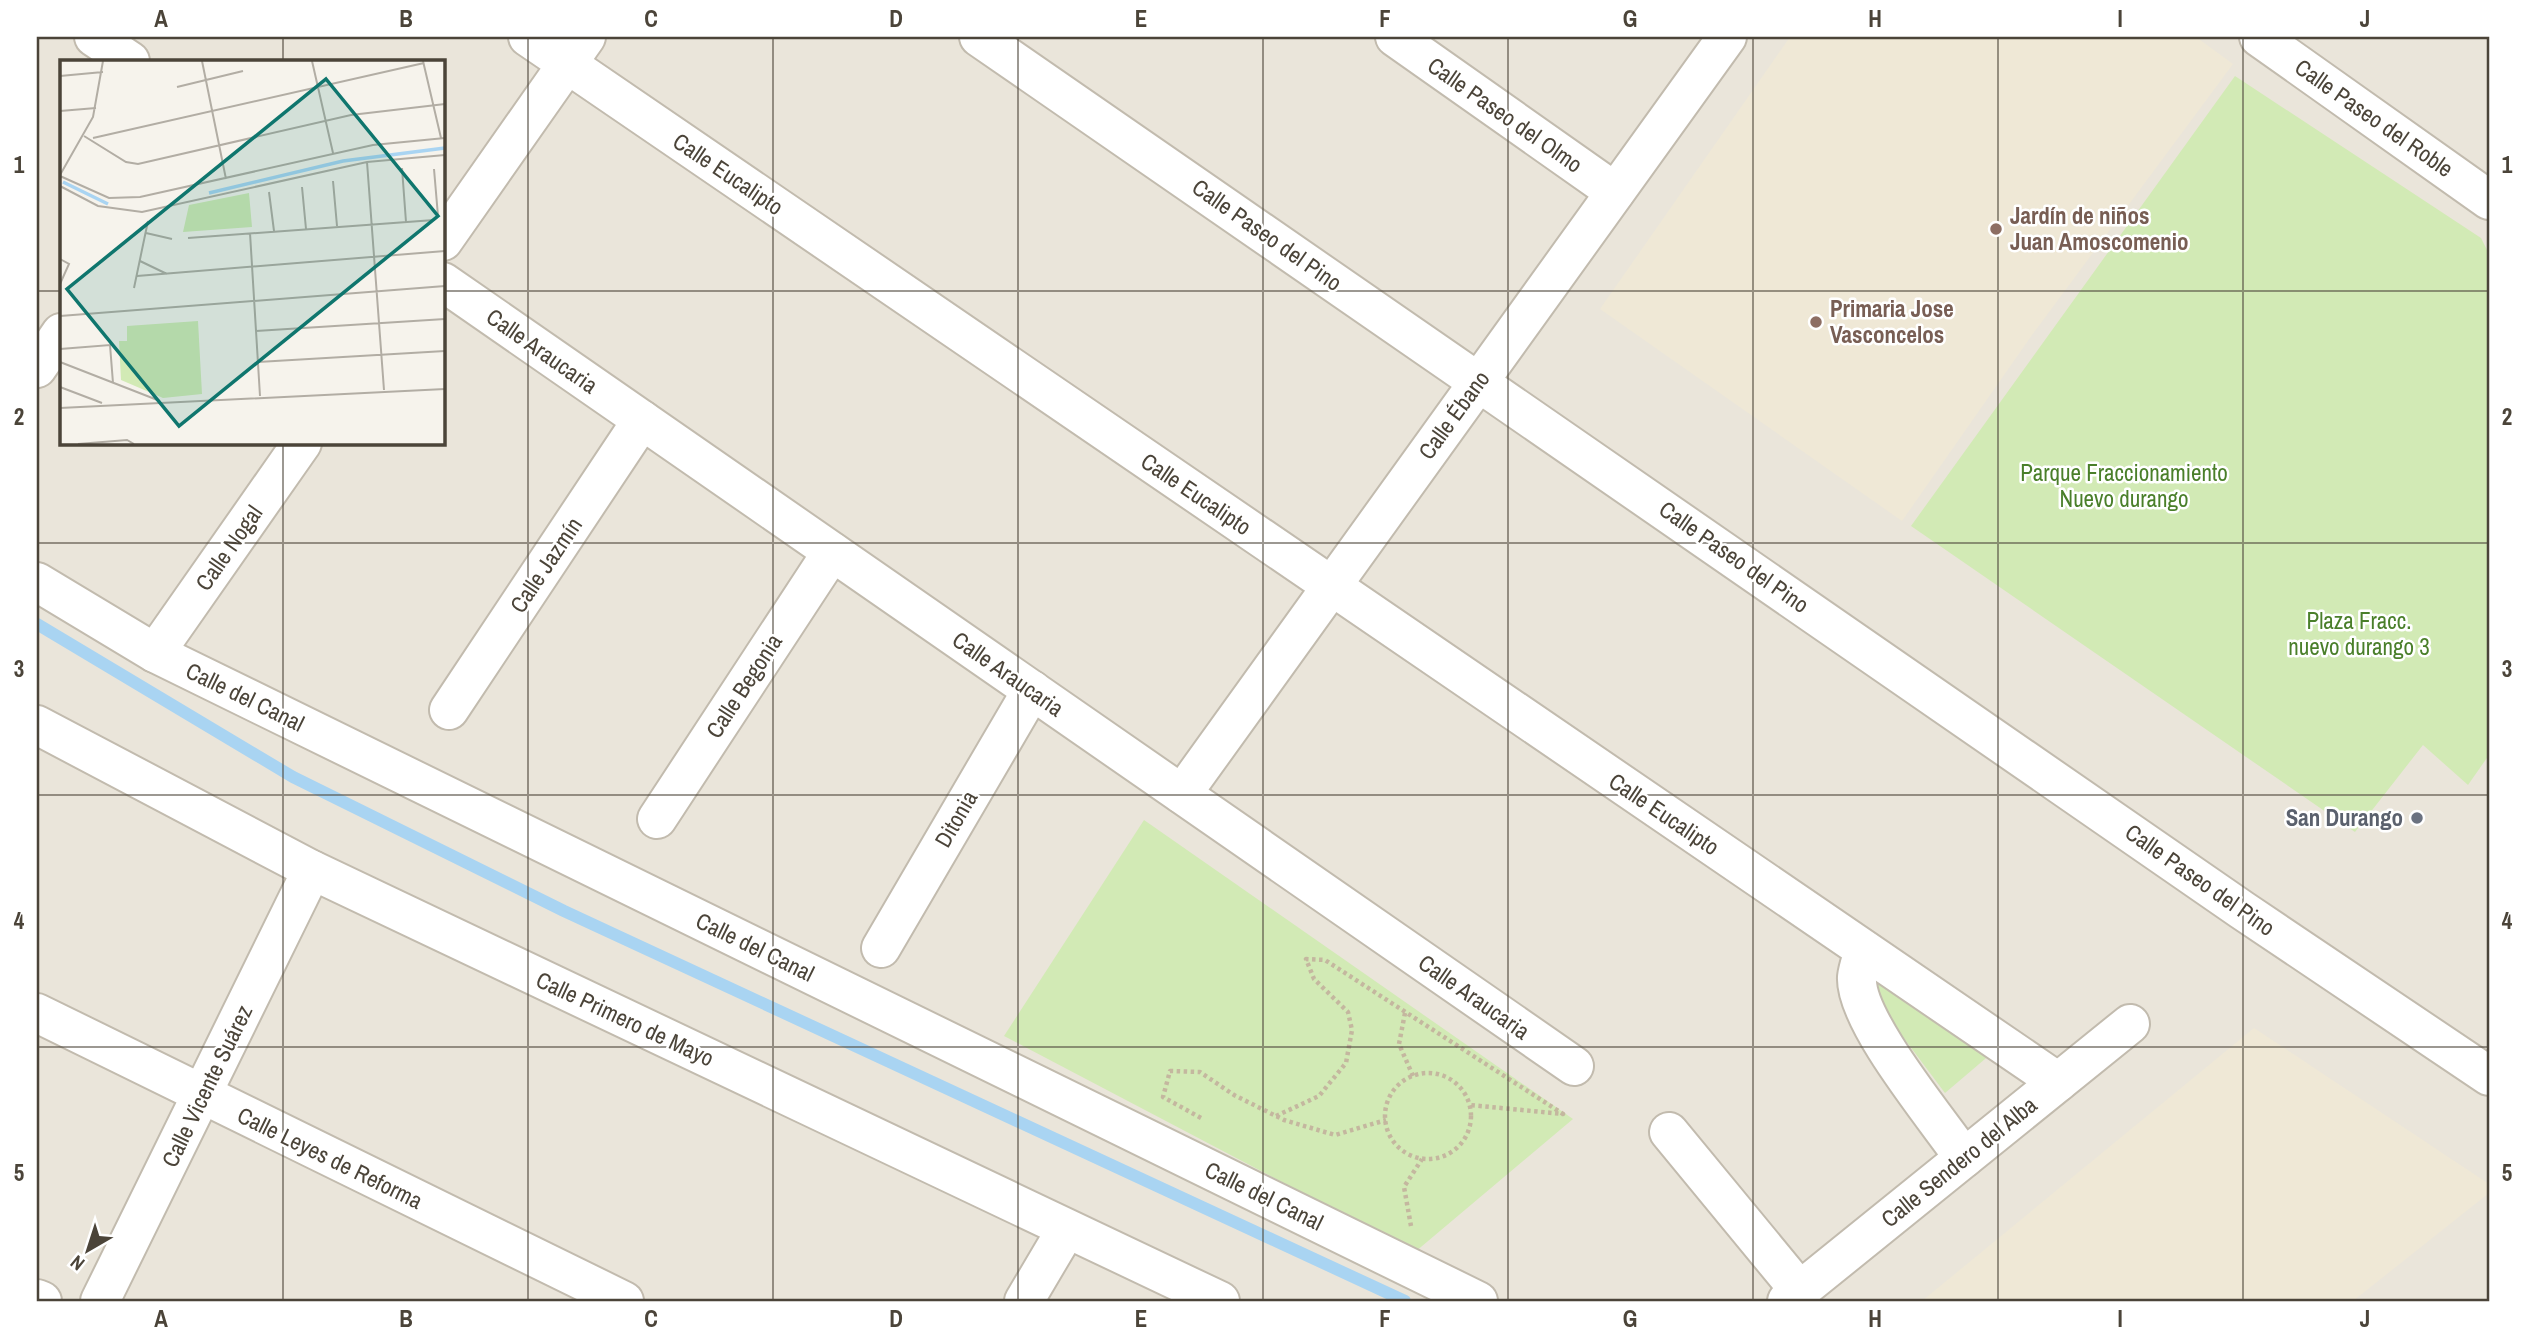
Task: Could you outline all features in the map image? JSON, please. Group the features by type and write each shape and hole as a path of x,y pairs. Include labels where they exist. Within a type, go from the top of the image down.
{"street":[{"path":"94,37 128,60"},
{"name":"Calle Eucalipto","path":"528,37 576,50 1331,586 2058,1082"},
{"name":"Calle Paseo del Pino","path":"979,37 2242,910 2489,1076"},
{"name":"Calle Paseo del Olmo","path":"1395,37 1615,192"},
{"name":"Calle Ébano","path":"1182,794 1727,37"},
{"name":"Calle Paseo del Roble","path":"2259,37 2489,200"},
{"path":"444,240 576,50"},
{"name":"Calle Araucaria","path":"444,283 1574,1066"},
{"path":"37,368 60,334"},
{"name":"Calle Jazmín","path":"449,710 642,420"},
{"name":"Calle Nogal","path":"155,653 301,444"},
{"name":"Calle Begonia","path":"657,820 832,552"},
{"name":"Calle del Canal","path":"37,582 155,653 1478,1301"},
{"name":"Ditonia","path":"881,948 1032,690"},
{"name":"Calle Primero de Mayo","path":"37,725 312,870 1220,1301"},
{"name":"Calle Vicente Suárez","path":"100,1301 312,870"},
{"path":"1864,950 1857,978 1863,1008 1878,1036 1964,1158"},
{"name":"Calle Leyes de Reforma","path":"37,1013 624,1301"},
{"name":"Calle Sendero del Alba","path":"1794,1296 2130,1024"},
{"path":"1668,1132 1794,1296"},
{"path":"1024,1301 1066,1230"},
{"path":"37,1299 42,1301"}],"path":[{"path":"1276,1116 1319,1097 1346,1063 1353,1030 1348,1012 1314,979 1306,959 1325,960 1563,1114 1470,1105"},
{"path":"1405,1013 1399,1045 1413,1076"},
{"path":"1210,1123 1163,1097 1170,1071 1200,1072 1234,1095 1276,1116 1335,1135 1386,1120"},
{"path":"1427,1073 1443,1075 1456,1082 1470,1105 1471,1120 1467,1135 1458,1147 1446,1155 1422,1158 1396,1145 1386,1120 1390,1095 1400,1084 1413,1076 1427,1073"},
{"path":"1401,1228 1413,1234 1404,1187 1422,1158"}],"shaded area":[{"path":"37,37 2489,37 2489,1301 37,1301"},
{"path":"1790,37 2196,37 2233,64 2032,335 1902,521 1600,309"},
{"path":"2254,1028 2489,1184 2489,1193 2353,1301 1922,1301"}],"green space":[{"name":"Parque Fraccionamiento Nuevo durango","path":"2235,76 2481,238 2489,254 2489,755 2468,785 2423,745 2355,832 1911,526"},
{"path":"1144,820 1573,1119 1415,1252 1004,1036"},
{"path":"1878,980 1992,1053 1945,1093 1873,997"}],"waterway":[{"path":"37,624 293,777 564,911 1405,1301"}],"place":[{"name":"Jardín de niños Juan Amoscomenio","path":"1996,229"},
{"name":"Primaria Jose Vasconcelos","path":"1816,322"},
{"name":"San Durango","path":"2417,818"}],"park label":[{"name":"Plaza Fracc. nuevo durango 3","path":"2359,634"}]}
